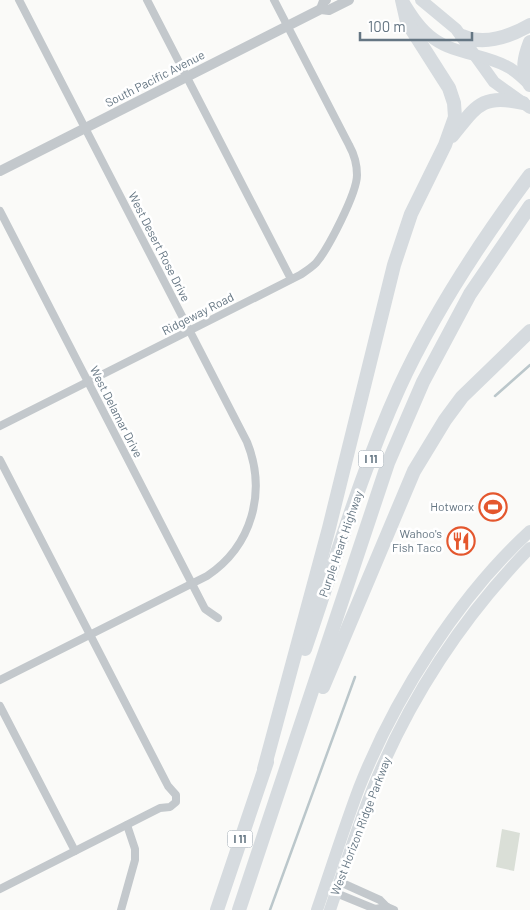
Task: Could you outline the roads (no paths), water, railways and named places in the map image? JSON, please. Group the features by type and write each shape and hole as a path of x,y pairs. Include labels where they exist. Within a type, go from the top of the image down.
{"highway":[{"path":"264,769 329,528 394,265 410,214 445,145 455,117 452,95 407,22 402,0"},
{"path":"462,36 475,40 491,40 508,36 530,26"},
{"path":"530,42 523,64 524,72 530,85"},
{"path":"445,145 468,116 481,104 501,99 526,105"},
{"name":"Purple Heart Highway","path":"217,910 368,464 399,388 430,327 464,269 530,174"},
{"name":"Purple Heart Highway","path":"239,910 295,747 369,516 405,422 423,382 470,294 530,206"},
{"path":"295,747 317,701 419,463 445,420 462,397 530,331"}],"main road":[{"path":"402,0 419,24 433,38 452,48 506,66 530,85"},
{"path":"421,0 431,10 448,21 462,36 494,82 526,105"},
{"name":"West Horizon Ridge Parkway","path":"330,910 373,788 403,711 445,630 484,579 530,531"},
{"name":"West Horizon Ridge Parkway","path":"317,910 348,821 376,749 472,614 501,577 530,548"},
{"path":"472,614 469,606 483,588 484,579"},
{"path":"338,888 333,890 332,883 348,835 348,821"}],"street":[{"name":"West Desert Rose Drive","path":"0,680 207,576 227,560 242,540 251,517 257,483 253,457 247,442 19,0"},
{"path":"146,0 291,279"},
{"path":"274,0 288,26"},
{"name":"South Pacific Avenue","path":"0,171 288,26 323,5 329,10 349,0"},
{"name":"Ridgeway Road","path":"0,426 291,279 312,266 324,251 354,192 357,174 356,161 350,145 288,26"},
{"name":"West Delamar Drive","path":"0,211 205,609 218,618"},
{"path":"0,460 168,786 176,795 176,802 170,807 160,808 0,889"},
{"path":"0,706 75,851"},
{"path":"121,910 135,860 135,849 127,825"},
{"path":"338,888 380,900 389,909"}],"waterway":[{"path":"495,396 530,365"},
{"path":"270,910 355,677"}],"place":[{"name":"Hotworx","path":"493,507"},
{"name":"Wahoo's Fish Taco","path":"461,541"}]}
